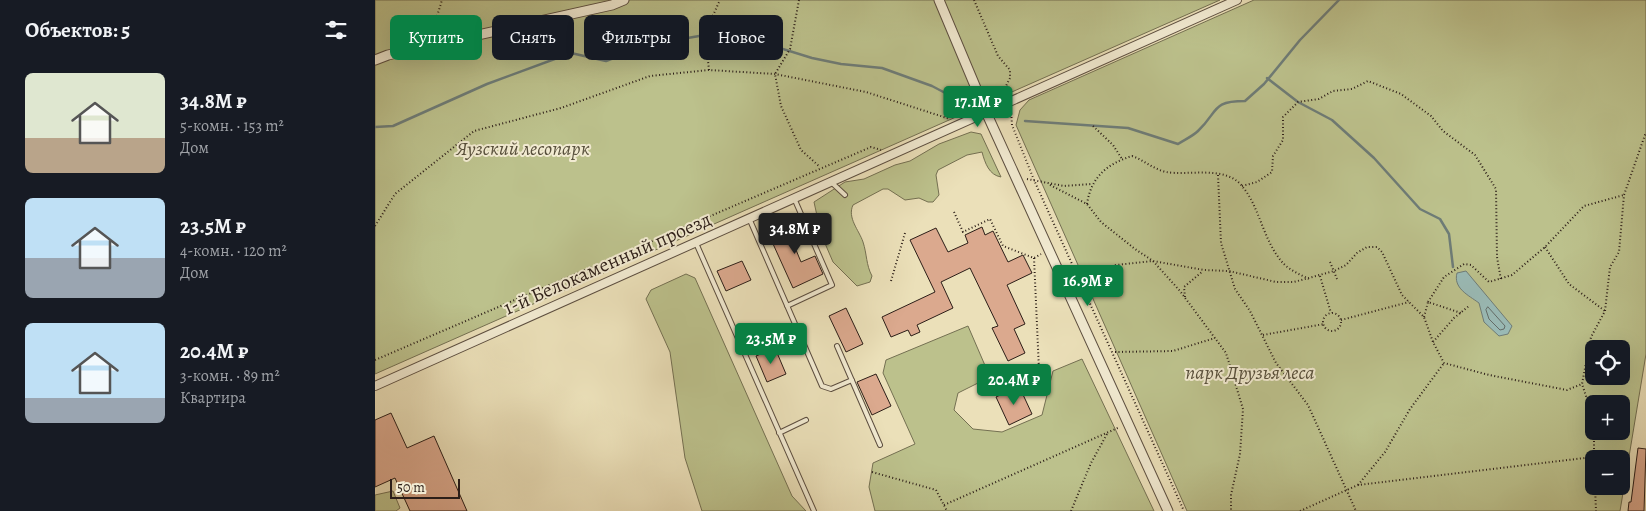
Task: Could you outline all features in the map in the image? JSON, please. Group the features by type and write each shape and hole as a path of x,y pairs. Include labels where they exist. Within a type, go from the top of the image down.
{"street":[{"path":"482,34 612,5 624,0"},
{"path":"939,0 986,112 1168,511"},
{"name":"1-й Белокаменный проезд","path":"375,386 1237,0"},
{"path":"375,60 390,56"}],"lane":[{"path":"830,182 845,195"},
{"path":"787,306 833,285 794,198"},
{"path":"749,218 822,386 831,389 852,380"},
{"path":"695,242 814,511"},
{"path":"837,346 880,444"},
{"path":"779,433 806,420"}],"path":[{"path":"437,15 442,0"},
{"path":"709,70 705,33 720,0"},
{"path":"799,0 789,51 775,74 781,106 801,150 821,167"},
{"path":"975,0 998,56 1010,70 1011,78 1005,88 1005,95"},
{"path":"375,226 395,194 474,131 561,108 650,76 709,70 775,74 866,92 961,123"},
{"path":"1242,186 1257,182 1272,172 1273,156 1283,140 1283,117 1298,102 1319,99 1333,91 1352,89 1368,81 1401,94 1431,116 1443,130 1475,155 1496,189 1497,257 1501,280"},
{"path":"1011,110 1012,124 1034,180 1114,352 1184,511"},
{"path":"1093,126 1113,145 1122,159"},
{"path":"1586,395 1582,384 1591,337 1605,311 1610,267 1619,252 1624,195 1646,132"},
{"path":"375,360 871,146 893,153"},
{"path":"1087,204 1091,184 1101,172 1122,159 1132,156 1165,172 1183,174 1201,171 1231,178 1242,186 1264,234 1284,264 1309,279"},
{"path":"1218,175 1221,243 1235,289 1263,335 1276,363 1308,405 1356,511"},
{"path":"1034,180 1050,185 1087,204 1101,222 1153,261 1226,353 1243,409 1240,454 1231,495 1231,511"},
{"path":"1050,185 1091,184"},
{"path":"1424,317 1428,302 1444,277 1464,264 1471,266 1489,282 1501,280 1512,275 1545,247 1584,206 1624,195"},
{"path":"954,212 963,232 990,219 1003,246 1033,258 1039,370"},
{"path":"891,281 905,233"},
{"path":"1063,281 1077,274 1116,265 1153,261 1204,270 1229,271 1277,282 1309,279 1346,265 1357,252 1377,247 1382,252 1397,285 1409,302 1424,317 1433,342 1444,363 1489,375 1567,390 1582,384"},
{"path":"1545,247 1569,284 1605,311"},
{"path":"1330,262 1337,279"},
{"path":"1185,299 1184,287 1204,270"},
{"path":"1320,276 1331,313"},
{"path":"1341,320 1409,302"},
{"path":"1428,302 1461,312"},
{"path":"1433,342 1469,306"},
{"path":"1331,313 1337,314 1341,320 1340,327 1334,330 1327,329 1324,324 1325,317 1331,313"},
{"path":"1263,335 1324,324"},
{"path":"1114,352 1173,351 1215,338"},
{"path":"1358,485 1385,452 1410,409 1444,363"},
{"path":"944,505 1129,423"},
{"path":"1071,511 1091,463 1107,434"},
{"path":"1300,511 1358,485 1585,458"},
{"path":"872,472 936,490 947,511"},
{"path":"1595,495 1596,511"}],"green space":[{"name":"Яузский лесопарк","path":"375,0 1220,0 1005,95 986,88 970,94 965,113 375,374"},
{"name":"парк Друзья леса","path":"1254,0 1646,0 1646,354 1630,451 1585,450 1585,495 1623,495 1620,511 1187,511 1016,125 1020,110 1029,100"},
{"path":"971,132 981,134 1001,177 993,174 986,164 982,152 967,155 938,170 936,175 939,195 933,202 919,198 905,200 888,189 883,189 853,205 852,219 863,242 872,276 870,282 857,286 833,262 821,234 814,202 845,182 864,179 895,165 910,161 939,144"},
{"path":"686,274 695,278 792,496 806,511 702,511 685,458 670,352 646,299 651,290"},
{"path":"968,326 990,377 958,393 954,410 973,429 1002,432 1042,415 1053,371 1082,359 1154,511 875,511 869,487 873,463 915,444 883,373 886,360"},
{"path":"393,491 400,508 396,511 375,511 375,495"}],"water":[{"path":"1466,271 1512,326 1508,334 1499,336 1484,322 1479,303 1459,287 1456,278 1457,273"}],"building":[{"path":"800,221 808,239 794,245 801,262 815,256 823,274 793,288 769,235"},
{"path":"982,227 985,235 993,231 1008,262 1023,255 1032,273 1007,285 1025,324 1014,329 1025,353 1008,361 992,328 998,326 970,268 941,282 953,308 917,325 920,332 911,336 908,330 891,337 882,317 935,292 910,240 936,228 948,252 968,243 965,235"},
{"path":"742,261 751,280 726,291 717,271"},
{"path":"846,308 863,344 846,352 829,316"},
{"path":"775,348 786,374 767,382 756,356"},
{"path":"876,374 891,406 872,415 857,382"},
{"path":"1019,386 1032,414 1009,425 996,397"},
{"path":"391,413 407,448 434,436 467,511 410,511 395,478 375,487 375,420"},
{"path":"1638,448 1646,449 1644,511 1628,511 1629,502 1631,502"}],"waterway":[{"path":"1025,121 1128,128 1178,144 1198,131 1221,105 1234,101 1245,101 1264,84 1300,40 1339,0"},
{"path":"375,127 393,126 487,84 571,53 606,61 647,45 705,35 744,37 812,58 841,64 882,68 932,86 968,105"},
{"path":"1267,78 1298,102 1332,120 1374,158 1420,209 1440,219 1449,234 1453,267"}]}
